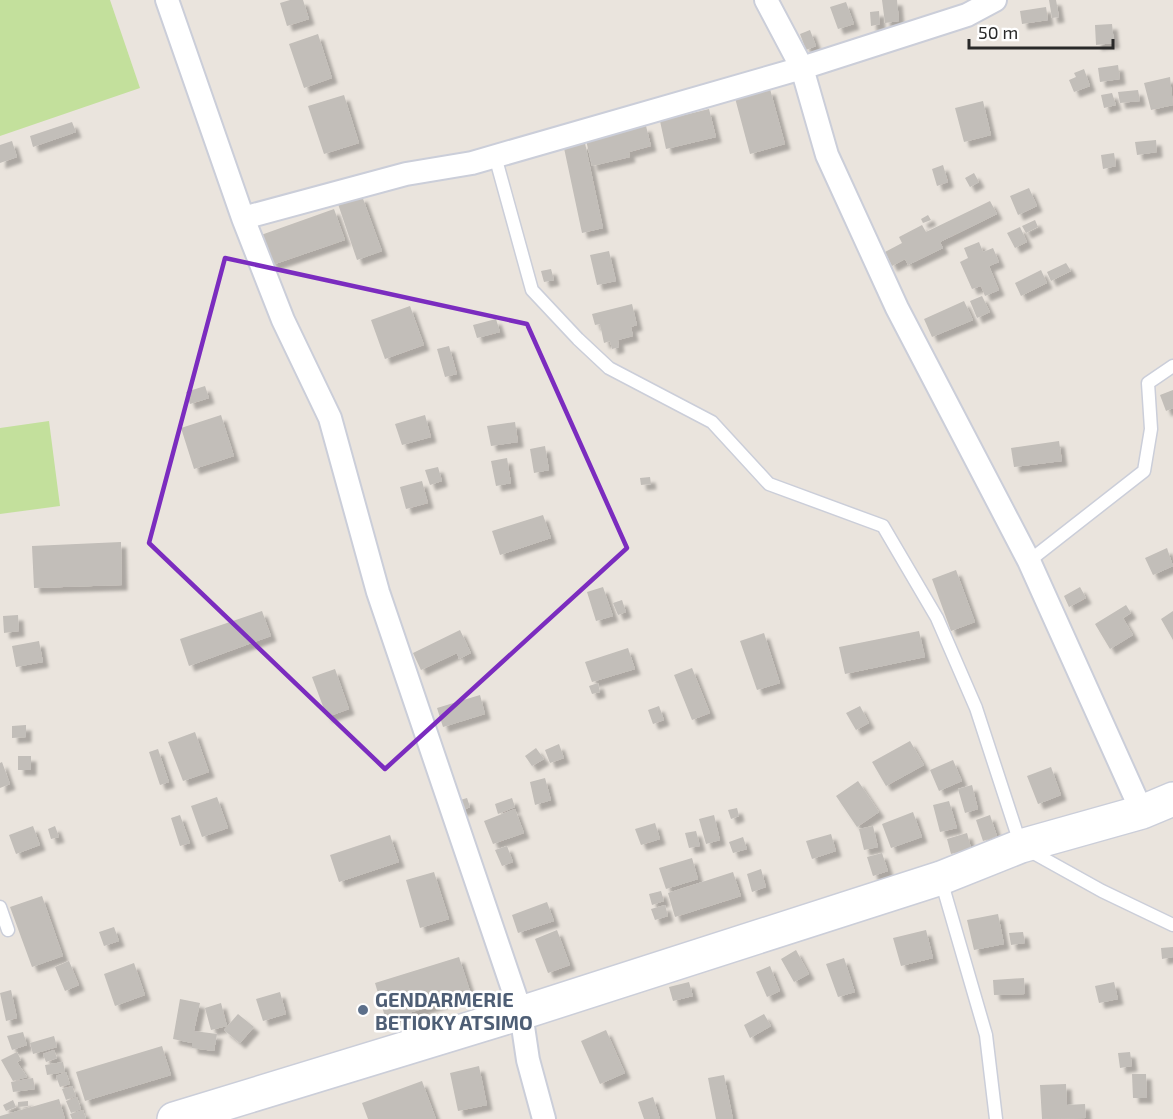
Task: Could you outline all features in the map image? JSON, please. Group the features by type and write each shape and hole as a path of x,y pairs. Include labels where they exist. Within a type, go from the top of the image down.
{"main road":[{"path":"174,1119 521,1013 940,878 1021,846 1142,812 1173,799"}],"street":[{"path":"167,0 243,218 283,320 330,418 378,592 521,1013 528,1060 544,1119"},
{"path":"766,0 802,68 827,155 897,308 1029,561 1142,812"},
{"path":"243,218 406,174 495,156 802,68 967,15 995,0"}],"lane":[{"path":"495,156 532,290 578,339 609,368 712,422 769,484 883,526 937,618 975,708 1021,846 1102,891 1173,925"},
{"path":"1029,561 1144,471 1151,429 1148,384 1173,366"},
{"path":"940,878 986,1035 996,1119"},
{"path":"0,907 8,930"}],"highlighted area":[{"path":"225,258 527,324 627,548 385,769 149,543"}],"green space":[{"path":"0,0 110,0 140,88 0,136"},
{"path":"49,421 60,506 0,514 0,428"}],"building":[{"path":"303,0 309,19 287,26 280,3"},
{"path":"882,0 897,0 899,21 885,23"},
{"path":"1049,0 1056,0 1059,17 1052,18"},
{"path":"846,2 854,24 838,29 830,7"},
{"path":"1046,7 1048,20 1022,24 1020,11"},
{"path":"879,11 880,24 871,26 870,12"},
{"path":"1112,24 1114,43 1096,45 1095,25"},
{"path":"810,30 816,46 806,50 800,34"},
{"path":"318,34 332,78 304,88 289,44"},
{"path":"1118,65 1120,79 1100,82 1098,68"},
{"path":"1084,69 1090,86 1074,92 1069,80 1076,77 1074,73"},
{"path":"1170,77 1173,105 1151,110 1144,83"},
{"path":"770,89 785,144 750,154 735,98"},
{"path":"1138,90 1140,101 1120,103 1118,92"},
{"path":"1112,93 1116,105 1104,108 1101,95"},
{"path":"344,95 359,143 324,154 308,106"},
{"path":"983,101 991,135 964,142 955,108"},
{"path":"709,109 716,137 666,149 660,121"},
{"path":"72,122 76,132 33,147 30,136"},
{"path":"646,126 651,146 629,152 630,157 592,166 586,140"},
{"path":"1156,140 1157,152 1137,155 1135,142"},
{"path":"12,141 17,157 0,163 0,145"},
{"path":"585,143 603,228 582,233 564,148"},
{"path":"1114,153 1116,166 1103,169 1101,155"},
{"path":"943,165 948,182 937,186 932,169"},
{"path":"974,173 979,182 970,187 965,178"},
{"path":"1029,188 1037,206 1018,215 1010,196"},
{"path":"362,196 382,251 357,260 338,204"},
{"path":"990,201 997,214 940,242 943,248 908,265 905,259 892,266 885,252 902,243 899,237 922,225 926,232"},
{"path":"334,209 345,240 272,265 261,235"},
{"path":"928,215 931,220 923,223 921,219"},
{"path":"1035,220 1038,227 1026,233 1022,226"},
{"path":"1020,227 1027,242 1015,248 1007,233"},
{"path":"979,242 983,252 993,248 999,262 989,266 999,290 985,296 981,286 972,289 960,262 968,258 964,248"},
{"path":"609,251 616,281 597,285 590,255"},
{"path":"1066,263 1071,271 1051,281 1047,272"},
{"path":"551,269 554,280 544,282 541,271"},
{"path":"1041,270 1047,283 1021,296 1015,283"},
{"path":"982,296 990,312 977,318 970,301"},
{"path":"964,301 973,320 932,337 924,319"},
{"path":"632,304 637,325 631,327 633,336 618,340 619,347 612,349 610,341 604,343 600,324 595,325 592,314"},
{"path":"410,306 424,345 385,359 371,320"},
{"path":"496,319 500,332 477,338 473,325"},
{"path":"449,346 457,374 445,377 437,349"},
{"path":"205,386 209,398 190,404 186,392"},
{"path":"1173,390 1173,408 1166,411 1160,395"},
{"path":"221,415 234,456 194,469 181,428"},
{"path":"425,415 431,437 402,445 395,424"},
{"path":"515,422 518,442 491,446 487,426"},
{"path":"1059,441 1062,461 1014,467 1011,448"},
{"path":"545,446 549,470 534,473 530,449"},
{"path":"507,458 511,483 496,486 491,461"},
{"path":"438,467 442,481 430,485 425,470"},
{"path":"650,477 651,484 641,485 640,478"},
{"path":"422,481 428,503 406,509 400,487"},
{"path":"543,515 551,538 500,555 492,531"},
{"path":"121,542 122,585 34,588 32,546"},
{"path":"1167,548 1173,566 1153,575 1145,558"},
{"path":"956,570 975,622 951,631 932,579"},
{"path":"603,587 613,616 596,621 587,592"},
{"path":"1080,587 1086,598 1069,607 1064,596"},
{"path":"622,600 626,612 618,615 613,603"},
{"path":"1126,605 1131,613 1123,618 1133,635 1110,649 1095,624"},
{"path":"262,611 271,636 189,666 180,639"},
{"path":"1173,611 1173,640 1161,619"},
{"path":"18,615 19,631 4,633 3,616"},
{"path":"460,630 471,653 459,659 457,653 421,670 413,653"},
{"path":"919,631 925,657 845,674 839,647"},
{"path":"764,633 780,683 757,690 740,641"},
{"path":"39,641 43,662 16,667 12,646"},
{"path":"628,648 635,669 592,682 585,662"},
{"path":"692,668 710,713 692,720 674,675"},
{"path":"335,669 349,709 327,717 312,677"},
{"path":"598,683 600,692 592,694 589,686"},
{"path":"480,695 485,714 443,727 437,708"},
{"path":"659,706 664,720 653,724 648,710"},
{"path":"860,706 869,723 856,730 846,713"},
{"path":"26,725 26,737 12,738 12,726"},
{"path":"195,732 209,772 183,781 168,742"},
{"path":"910,741 924,765 886,786 872,762"},
{"path":"559,744 564,758 550,763 545,750"},
{"path":"536,748 544,759 532,766 525,756"},
{"path":"158,749 169,782 160,785 149,752"},
{"path":"18,756 31,756 31,770 18,770"},
{"path":"953,760 962,781 939,791 930,770"},
{"path":"2,762 10,784 0,788 0,763"},
{"path":"1051,767 1061,795 1038,804 1027,776"},
{"path":"545,778 551,800 535,805 530,782"},
{"path":"858,781 879,812 857,827 836,796"},
{"path":"972,785 978,809 965,813 958,789"},
{"path":"217,797 228,828 202,837 191,806"},
{"path":"467,798 470,807 461,811 457,801"},
{"path":"512,798 515,807 498,814 495,804"},
{"path":"949,801 957,828 940,832 933,805"},
{"path":"737,808 739,816 731,819 728,810"},
{"path":"515,809 524,833 493,844 484,821"},
{"path":"913,812 922,837 891,848 882,824"},
{"path":"180,815 190,843 180,846 171,818"},
{"path":"714,815 720,840 706,844 699,819"},
{"path":"990,815 997,836 983,841 976,820"},
{"path":"655,823 660,839 641,845 635,829"},
{"path":"33,826 40,845 16,854 9,835"},
{"path":"55,826 59,837 51,839 48,829"},
{"path":"873,826 878,847 864,850 859,829"},
{"path":"696,831 700,846 689,848 685,833"},
{"path":"967,833 971,848 951,854 947,839"},
{"path":"831,834 836,851 812,859 806,841"},
{"path":"390,835 399,862 339,882 330,855"},
{"path":"743,837 747,849 733,853 729,842"},
{"path":"507,846 513,862 502,866 495,850"},
{"path":"882,853 888,871 873,876 867,857"},
{"path":"692,858 698,879 666,889 659,868"},
{"path":"761,869 766,887 752,892 747,874"},
{"path":"434,872 449,919 420,928 406,880"},
{"path":"733,872 741,896 675,917 668,893"},
{"path":"661,891 664,901 652,905 649,894"},
{"path":"42,896 63,956 32,967 10,907"},
{"path":"547,902 554,921 518,933 512,915"},
{"path":"665,905 668,916 655,920 651,909"},
{"path":"998,914 1004,944 974,950 967,920"},
{"path":"114,927 119,941 104,946 99,932"},
{"path":"557,930 570,965 548,973 535,939"},
{"path":"926,930 933,958 901,966 893,938"},
{"path":"1023,932 1025,943 1011,945 1009,933"},
{"path":"1173,947 1173,957 1162,959 1161,948"},
{"path":"796,950 809,974 794,982 781,959"},
{"path":"459,957 471,994 386,1020 375,983"},
{"path":"844,958 855,992 838,997 826,964"},
{"path":"69,961 79,985 65,991 55,967"},
{"path":"134,963 145,995 115,1006 104,974"},
{"path":"770,966 780,991 767,997 756,972"},
{"path":"1024,978 1025,994 994,995 993,980"},
{"path":"689,982 693,996 673,1001 669,987"},
{"path":"1114,982 1118,999 1099,1003 1095,986"},
{"path":"11,990 17,1018 6,1021 0,993"},
{"path":"280,992 286,1014 263,1021 256,999"},
{"path":"180,999 200,1003 194,1031 217,1034 214,1051 192,1048 192,1043 173,1039"},
{"path":"221,1003 227,1026 211,1030 205,1008"},
{"path":"238,1014 254,1027 240,1043 224,1030"},
{"path":"764,1014 771,1026 750,1038 744,1025"},
{"path":"606,1030 625,1073 600,1084 581,1041"},
{"path":"23,1032 27,1045 12,1050 7,1036"},
{"path":"54,1036 57,1047 33,1054 30,1043"},
{"path":"162,1046 171,1075 85,1101 76,1072"},
{"path":"54,1050 57,1058 46,1062 43,1054"},
{"path":"17,1052 21,1060 17,1062 27,1077 13,1081 1,1060"},
{"path":"1130,1052 1132,1066 1120,1068 1118,1053"},
{"path":"63,1062 65,1072 47,1075 45,1065"},
{"path":"479,1066 487,1105 458,1111 450,1073"},
{"path":"66,1072 70,1084 60,1087 56,1076"},
{"path":"1132,1074 1146,1074 1147,1098 1133,1098"},
{"path":"724,1075 733,1119 716,1119 708,1078"},
{"path":"33,1078 35,1089 13,1092 11,1082"},
{"path":"422,1081 436,1119 368,1119 362,1103"},
{"path":"1066,1084 1067,1105 1085,1104 1086,1118 1042,1119 1040,1085"},
{"path":"72,1086 76,1096 66,1100 62,1089"},
{"path":"77,1097 81,1109 71,1113 66,1101"},
{"path":"653,1097 660,1119 644,1119 638,1102"},
{"path":"59,1099 65,1119 0,1119 0,1116"},
{"path":"13,1100 16,1107 6,1111 3,1105"},
{"path":"28,1101 28,1106 18,1107 18,1102"},
{"path":"83,1110 86,1119 72,1119 70,1114"}],"place":[{"name":"GENDARMERIE BETIOKY ATSIMO","path":"363,1010"}]}
